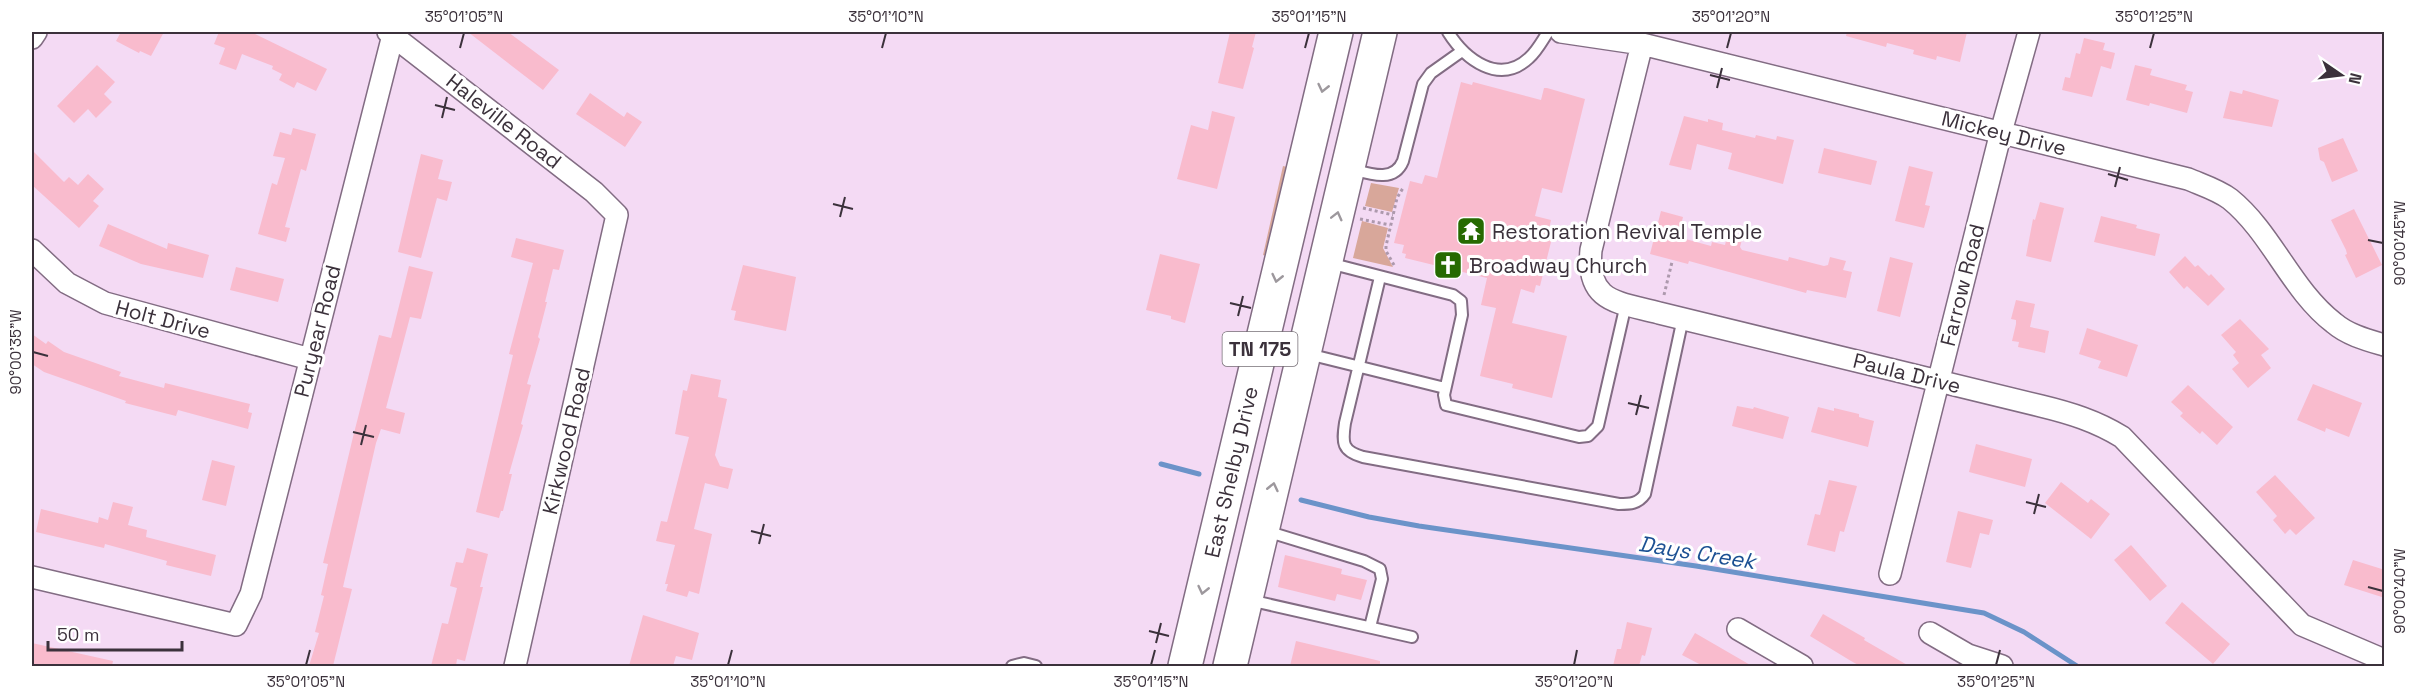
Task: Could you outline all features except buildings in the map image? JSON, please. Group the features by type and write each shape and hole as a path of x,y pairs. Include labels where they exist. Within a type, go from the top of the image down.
{"main road":[{"name":"East Shelby Drive","path":"1185,666 1336,32"},
{"name":"East Shelby Drive","path":"1234,664 1246,599 1380,32"}],"street":[{"path":"32,38 36,32"},
{"name":"Mickey Drive","path":"1561,32 1641,44 2188,179 2218,193 2242,211 2312,303 2334,324 2353,334 2385,345"},
{"name":"Farrow Road","path":"1890,574 2001,132 2029,32"},
{"name":"Haleville Road","path":"391,33 594,192 617,215"},
{"name":"Puryear Road","path":"32,577 236,625 251,594 391,33"},
{"name":"Paula Drive","path":"1641,44 1594,233 1590,267 1592,279 1602,294 1626,304 1659,313 2084,417 2122,437 2302,625 2385,660"},
{"name":"Kirkwood Road","path":"515,666 617,215"},
{"name":"Holt Drive","path":"32,250 67,283 105,303 310,359"},
{"path":"1738,629 1802,666"},
{"path":"1930,633 1965,661 2002,666"}],"lane":[{"path":"1448,32 1462,51 1480,65 1505,70 1522,64 1530,57 1548,32"},
{"path":"1349,168 1371,174 1391,175 1397,172 1403,161 1423,84 1431,73 1462,51"},
{"path":"1326,263 1453,295 1461,301 1462,315 1445,388 1444,403 1449,407 1574,436 1588,436 1598,426 1626,304"},
{"path":"1380,277 1343,436 1344,444 1353,454 1619,504 1632,504 1640,501 1648,484 1683,318"},
{"path":"1305,353 1445,388"},
{"path":"1263,530 1364,561 1380,569 1382,579 1370,627"},
{"path":"1246,599 1412,637"},
{"path":"1012,666 1024,663 1036,666"}],"path":[{"path":"1398,270 1386,251 1399,192 1403,189"},
{"path":"1363,208 1393,215"},
{"path":"1360,219 1390,225"},
{"path":"1659,313 1672,262"}],"shaded area":[{"path":"1283,166 1287,167 1266,256 1263,255"},
{"path":"1371,183 1399,188 1392,212 1365,206"},
{"path":"1362,221 1388,228 1383,248 1393,267 1353,258"}],"waterway":[{"name":"Days Creek","path":"1161,464 1199,474"},
{"name":"Days Creek","path":"1301,500 1369,517 1419,526 1696,566 1984,613 2024,632 2077,666"}],"place":[{"name":"Restoration Revival Temple","path":"1471,231"},
{"name":"Broadway Church","path":"1448,265"}]}
